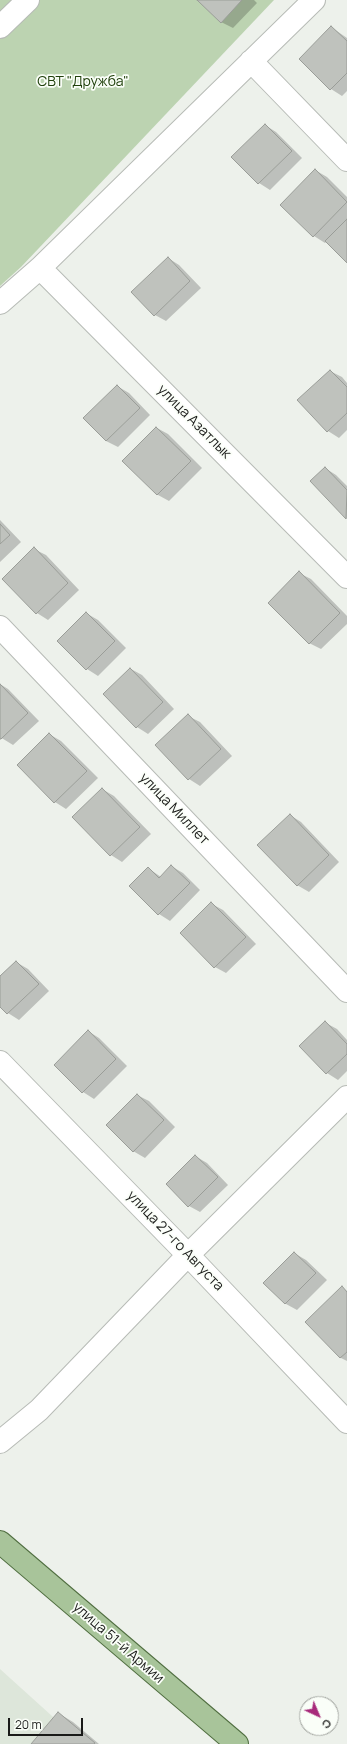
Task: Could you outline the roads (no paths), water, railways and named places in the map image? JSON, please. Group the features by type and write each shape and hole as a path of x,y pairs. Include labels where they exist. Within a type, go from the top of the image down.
{"main road":[{"name":"улица 51-й Армии","path":"1,1546 237,1744"}],"street":[{"path":"0,27 28,0"},
{"path":"0,304 40,268 314,0"},
{"path":"251,61 347,160"},
{"name":"улица Азатлык","path":"40,268 347,577"},
{"name":"улица Миллет","path":"0,627 347,991"},
{"name":"улица 27-го Августа","path":"0,1062 188,1255 347,1422"},
{"path":"0,1442 39,1410 188,1255 347,1097"}],"park label":[{"name":"СВТ \"Дружба\"","path":"83,82"}]}
